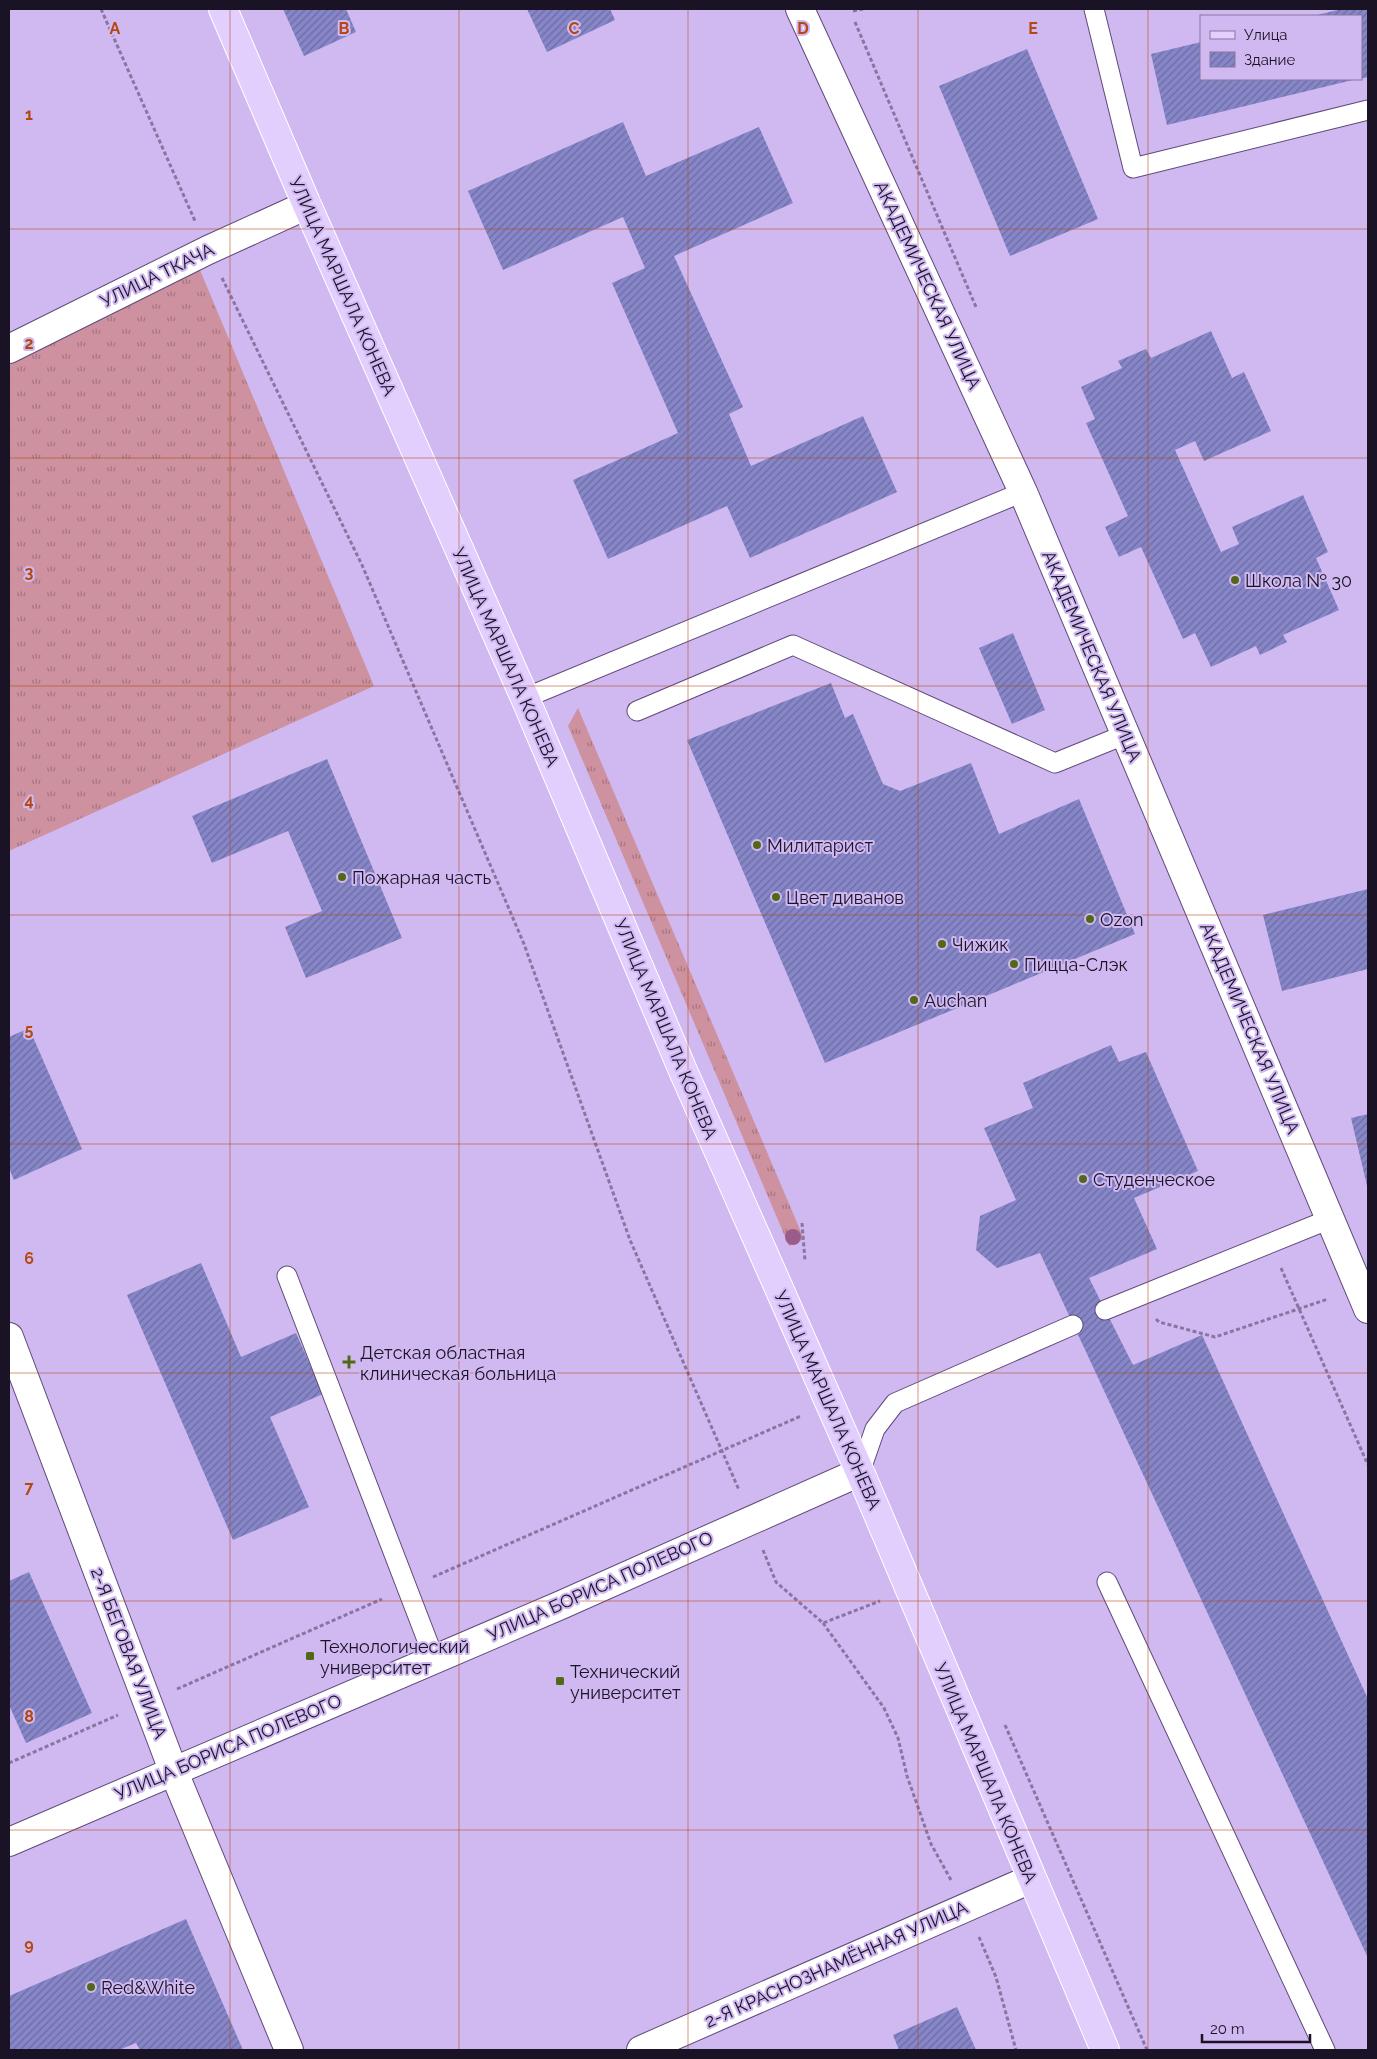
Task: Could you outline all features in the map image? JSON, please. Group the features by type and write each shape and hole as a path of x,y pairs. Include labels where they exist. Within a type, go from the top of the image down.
{"main road":[{"name":"УЛИЦА МАРШАЛА КОНЕВА","path":"223,9 306,205 525,698 684,1073 860,1472 1105,2050"}],"street":[{"name":"АКАДЕМИЧЕСКАЯ УЛИЦА","path":"800,9 1023,492 1330,1219 1358,1256 1364,1298"},
{"name":"УЛИЦА ТКАЧА","path":"9,349 208,250 306,205"},
{"name":"2-Я БЕГОВАЯ УЛИЦА","path":"9,1336 173,1770 289,2050"},
{"name":"УЛИЦА БОРИСА ПОЛЕВОГО","path":"9,1842 434,1658 561,1606 860,1472"},
{"name":"2-Я КРАСНОЗНАМЁННАЯ УЛИЦА","path":"641,2050 1031,1879"}],"lane":[{"path":"1094,9 1133,168 1368,110"},
{"path":"525,698 1023,492"},
{"path":"637,711 793,645 1055,763 1124,735"},
{"path":"1105,1310 1330,1219"},
{"path":"287,1276 434,1658"},
{"path":"860,1472 875,1429 896,1403 1073,1325"},
{"path":"1107,1582 1325,2050"}],"path":[{"path":"101,9 208,250 369,583 524,944 630,1240 776,1582 823,1623 884,1708 898,1738 907,1776 931,1844 967,1907 996,1977 1016,2050"},
{"path":"853,11 863,9"},
{"path":"1270,1243 1368,1466"},
{"path":"1134,1297 1159,1322 1215,1337 1299,1309 1364,1298"},
{"path":"823,1623 909,1590"}],"green space":[{"path":"200,270 374,686 9,851 9,365"},
{"path":"578,708 804,1239 789,1246 568,726"}],"building":[{"path":"283,9 346,9 356,32 304,56"},
{"path":"527,9 610,9 615,20 547,52"},
{"path":"1342,9 1368,9 1368,77 1362,79 1362,15 1317,15"},
{"path":"1200,42 1200,80 1353,80 1167,125 1151,54"},
{"path":"1027,49 1098,219 1010,256 939,86"},
{"path":"623,122 646,176 759,127 793,203 674,256 743,407 729,414 751,466 863,416 897,492 750,558 727,506 608,559 573,480 678,433 612,283 645,268 623,217 503,270 468,191"},
{"path":"1211,331 1232,378 1244,372 1271,431 1204,461 1195,441 1175,450 1221,552 1239,544 1232,527 1303,495 1328,552 1316,558 1339,610 1283,635 1287,642 1260,655 1256,646 1211,667 1195,633 1183,639 1141,547 1119,557 1105,527 1128,516 1086,423 1095,419 1081,387 1122,368 1118,361 1146,349 1151,358"},
{"path":"1013,633 1045,710 1012,724 979,648"},
{"path":"831,683 845,718 853,714 883,784 900,791 971,763 999,834 1079,799 1135,934 825,1063 687,740"},
{"name":"Пожарная часть","path":"327,759 402,938 306,978 285,927 322,911 288,831 212,863 192,816"},
{"path":"1368,889 1368,969 1282,991 1263,915"},
{"path":"29,1028 82,1149 14,1180 9,1168 9,1037"},
{"path":"1111,1045 1119,1062 1146,1052 1198,1171 1134,1198 1157,1249 1089,1278 1133,1365 1202,1335 1368,1699 1368,1958 1040,1253 997,1268 976,1250 980,1216 1016,1200 984,1128 1033,1108 1023,1083"},
{"path":"1368,1114 1368,1190 1351,1118"},
{"path":"201,1263 241,1357 296,1333 323,1394 270,1417 309,1507 233,1540 127,1295"},
{"path":"29,1572 92,1713 26,1743 9,1705 9,1581"},
{"path":"186,1919 243,2050 140,2050 136,2043 119,2050 9,2050 9,1996"},
{"path":"957,2007 976,2050 899,2050 893,2035"}],"place":[{"name":"Школа № 30","path":"1235,580"},
{"name":"Милитарист","path":"757,845"},
{"name":"Пожарная часть","path":"342,877"},
{"name":"Цвет диванов","path":"776,897"},
{"name":"Ozon","path":"1090,919"},
{"name":"Чижик","path":"942,944"},
{"name":"Пицца-Слэк","path":"1014,964"},
{"name":"Auchan","path":"914,1000"},
{"name":"Студенческое","path":"1083,1179"},
{"name":"Детская областная клиническая больница","path":"349,1362"},
{"name":"Технологический университет","path":"310,1656"},
{"name":"Технический университет","path":"560,1681"},
{"name":"Red&White","path":"91,1987"}]}
